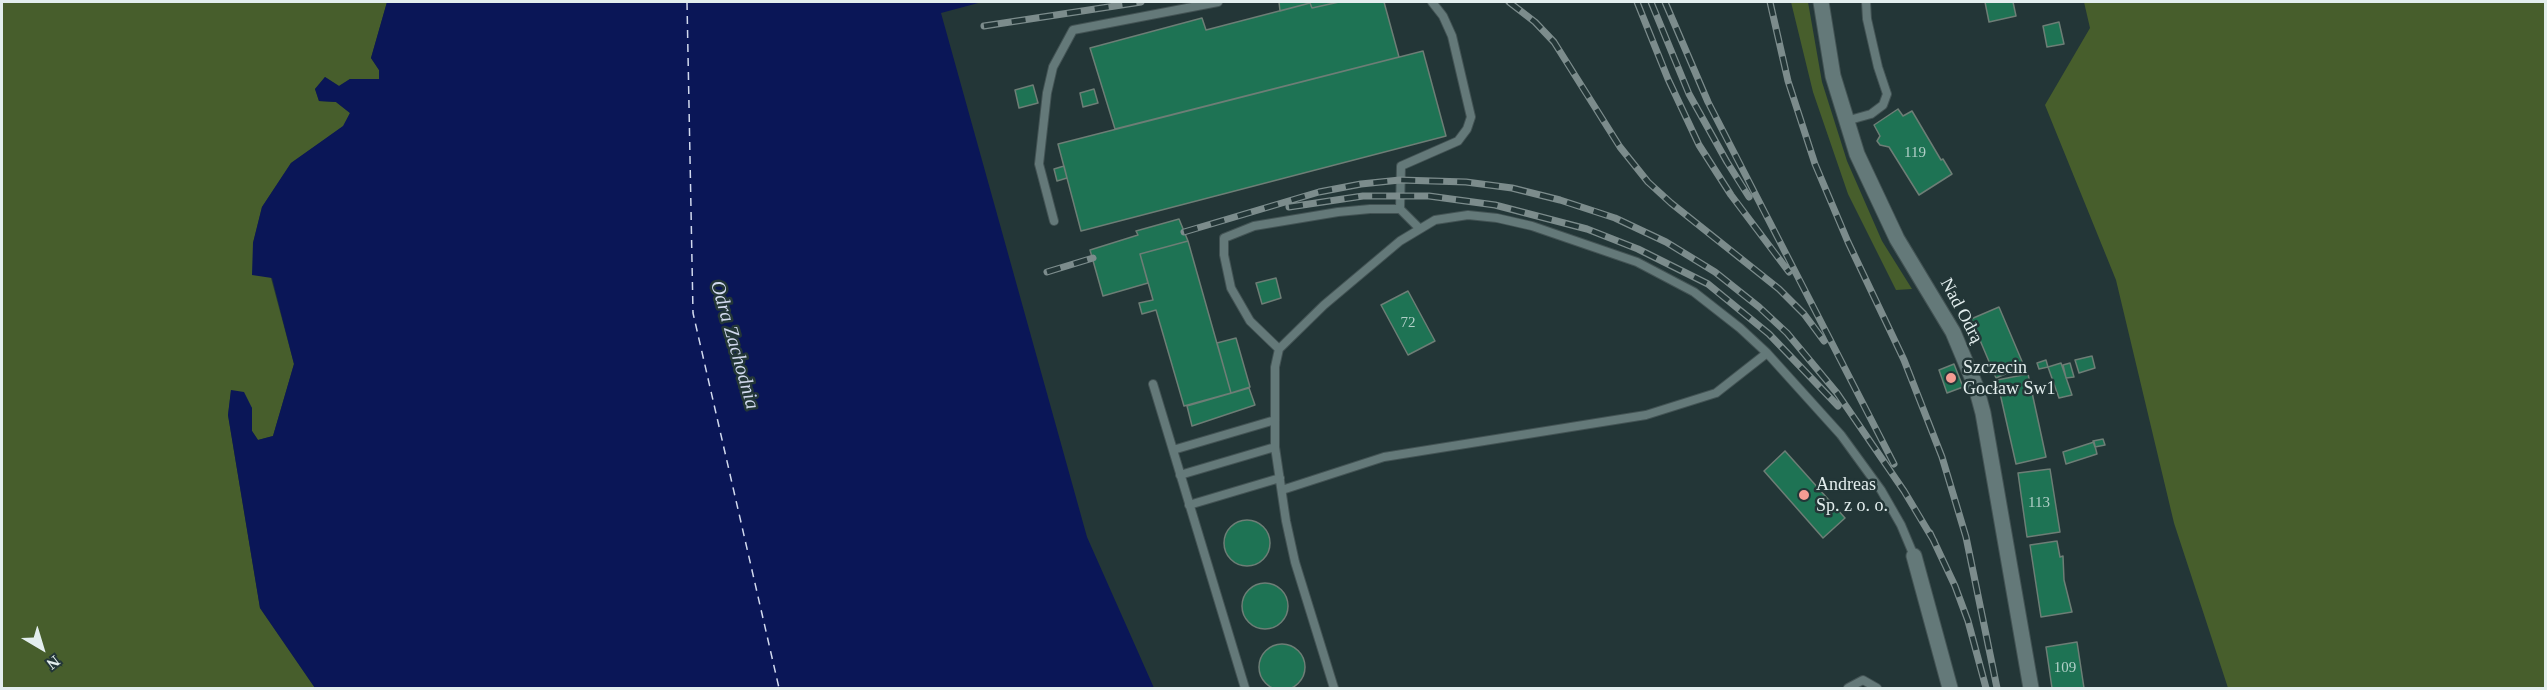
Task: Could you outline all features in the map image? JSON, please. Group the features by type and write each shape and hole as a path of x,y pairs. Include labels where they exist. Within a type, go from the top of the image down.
{"street":[{"name":"Nad Odrą","path":"1821,2 1833,76 1845,122 1878,202 1953,332 1976,387 1983,413 2031,688"},
{"path":"1914,556 1950,688"}],"lane":[{"path":"1184,7 1195,2"},
{"path":"1054,221 1039,164 1047,93 1053,67 1073,30 1218,2"},
{"path":"1419,228 1400,208 1401,165 1458,141 1467,129 1471,117 1452,36 1443,16 1432,2"},
{"path":"1845,122 1871,114 1883,105 1887,94 1867,19 1866,2"},
{"path":"1280,349 1250,321 1231,288 1224,255 1224,238 1254,226 1338,212 1400,208"},
{"path":"1334,688 1295,562 1275,447 1275,367 1280,349 1324,305 1419,228 1435,220 1451,216 1497,218 1532,226 1603,249 1657,272 1694,292 1740,328 1767,353 1821,411 1881,490 1901,525 1914,556"},
{"path":"1282,490 1384,457 1646,415 1716,393 1767,353"},
{"path":"1153,384 1245,688"},
{"path":"1173,450 1275,420"},
{"path":"1180,475 1275,447"},
{"path":"1190,505 1280,477"},
{"path":"1848,688 1863,680 1877,688"}],"green space":[{"path":"2,2 387,2 371,58 379,70 379,79 350,79 339,86 325,77 315,89 319,101 336,102 350,113 344,126 291,163 262,207 253,243 271,278 294,364 273,436 258,440 252,431 252,408 231,391 228,415 260,608 315,688 2,688"},
{"path":"1791,2 1808,2 1822,82 1847,161 1882,241 1912,289 1896,290 1848,194 1813,92"},
{"path":"2084,2 2545,2 2545,688 2228,688 2174,523 2116,280 2045,105 2090,28"}],"water":[{"name":"Odra Zachodnia","path":"387,2 982,2 941,13 1087,537 1154,688 315,688 260,608 228,415 231,390 244,392 252,408 252,431 258,440 273,436 294,364 272,278 252,275 253,243 262,207 291,163 343,126 350,113 336,102 319,101 315,89 325,77 339,86 350,79 379,79 379,70 371,58"}],"building":[{"path":"1279,2 1339,2 1312,8 1310,3 1280,11"},
{"path":"1339,2 1384,2 1399,57 1115,129 1090,48 1202,18 1206,30 1310,3 1312,8"},
{"path":"1985,2 2013,2 2016,16 1989,22"},
{"path":"2059,22 2064,44 2047,47 2043,26"},
{"path":"1423,51 1446,136 1081,231 1058,144"},
{"path":"1033,85 1038,103 1019,108 1015,90"},
{"path":"1094,89 1098,103 1083,107 1080,93"},
{"path":"1898,109 1903,116 1912,111 1952,174 1919,195 1889,147 1880,145 1877,141 1880,136 1874,125"},
{"path":"1064,166 1067,178 1057,181 1054,169"},
{"path":"1179,219 1188,241 1140,254 1148,283 1103,296 1090,250 1138,235 1136,231"},
{"path":"1188,241 1231,393 1184,406 1156,310 1142,314 1139,303 1153,300 1140,254"},
{"path":"1276,278 1281,298 1262,304 1256,283"},
{"path":"1408,291 1435,341 1408,355 1381,305"},
{"path":"1999,307 2024,366 1996,378 1971,319"},
{"path":"1236,338 1250,387 1231,393 1217,343"},
{"path":"2092,356 2095,368 2079,373 2075,360"},
{"path":"2046,360 2048,367 2039,369 2037,363"},
{"path":"2061,363 2072,395 2059,398 2048,367"},
{"path":"2070,363 2074,377 2066,378 2063,365"},
{"name":"Szczecin Gocław Sw1","path":"1954,364 1963,387 1947,393 1939,370"},
{"path":"2028,374 2046,457 2016,464 1997,380"},
{"path":"1249,388 1255,405 1192,426 1187,406"},
{"path":"2103,439 2105,445 2095,447 2093,441"},
{"path":"2094,442 2097,454 2066,464 2063,452"},
{"name":"Andreas Sp. z o. o.","path":"1785,451 1845,518 1823,538 1764,471"},
{"path":"2050,469 2060,532 2027,537 2018,473"},
{"path":"1247,520 1263,527 1270,543 1263,559 1247,566 1231,559 1224,543 1231,527"},
{"path":"2057,541 2060,557 2063,556 2064,580 2072,612 2041,617 2030,545"},
{"path":"1265,583 1281,590 1288,606 1281,622 1265,629 1249,622 1242,606 1249,590"},
{"path":"2077,642 2084,688 2052,688 2046,647"},
{"path":"1282,644 1298,651 1305,667 1298,683 1282,690 1266,683 1259,667 1266,651"}],"ferry route":[{"path":"687,2 693,313 779,688"}],"railway":[{"path":"984,26 1141,2"},
{"path":"1509,2 1535,22 1554,42 1620,147 1648,182 1779,289 1804,314 1824,341"},
{"path":"1637,2 1668,79 1699,145 1731,195 1789,272"},
{"path":"1651,2 1689,94 1749,197"},
{"path":"1665,2 1708,102 1894,464"},
{"path":"1770,2 1788,81 1815,164 1848,242 1904,360 1942,457 1966,537 1997,688"},
{"path":"1184,232 1319,192 1400,180 1466,182 1512,188 1560,200 1615,218 1666,242 1715,272 1787,333 1837,393 1904,491 1934,541"},
{"path":"1289,207 1363,196 1429,196 1495,205 1587,229 1638,249 1708,284 1769,334 1838,406"},
{"path":"1047,272 1093,258"},
{"path":"1930,533 1955,586 1968,621 1986,688"}],"place":[{"name":"Szczecin Gocław Sw1","path":"1951,378"},
{"name":"Andreas Sp. z o. o.","path":"1804,495"}]}
